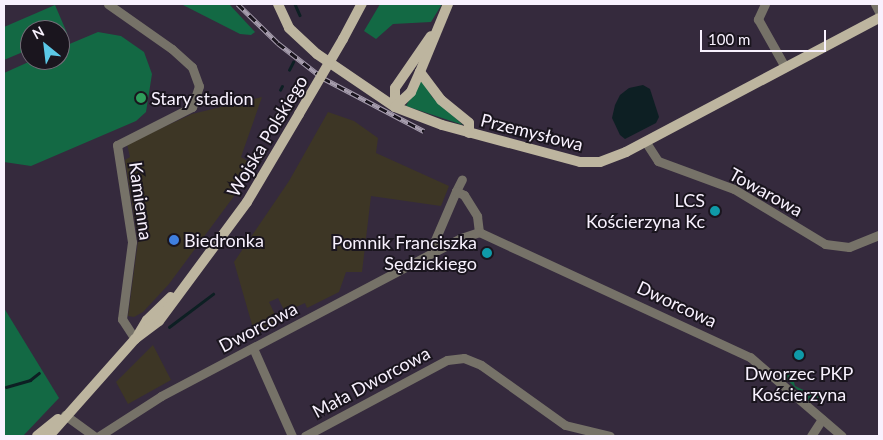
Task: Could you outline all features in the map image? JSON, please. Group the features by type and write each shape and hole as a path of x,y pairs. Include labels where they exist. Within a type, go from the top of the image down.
{"main road":[{"name":"Przemysłowa","path":"278,4 289,28 317,54 395,107 469,133 580,162 600,162 645,142 879,18"},
{"name":"Wojska Polskiego","path":"49,436 65,415 135,339 147,320 190,280 247,202 343,40 362,4"},
{"path":"395,107 411,92 448,4"},
{"path":"395,107 395,88 410,62 437,28"},
{"path":"420,72 441,100 469,123 469,133"},
{"name":"Wojska Polskiego","path":"37,436 65,415"}],"street":[{"name":"Kamienna","path":"108,4 179,55 192,67 199,86 192,107 117,145 132,242 122,319 135,339"},
{"path":"765,4 758,18 785,67"},
{"path":"875,4 879,12"},
{"name":"Towarowa","path":"645,142 658,161 734,189 825,244 849,247 879,235"},
{"path":"435,252 432,247 462,179"},
{"path":"456,191 464,195 479,220 479,232"},
{"name":"Dworcowa","path":"99,436 148,403 435,252 479,232 750,357 842,436"},
{"path":"253,348 292,436"},
{"name":"Mała Dworcowa","path":"305,436 447,360 464,358 481,365 566,425 610,436"},
{"path":"65,415 94,436"},
{"path":"811,436 822,419"}],"shaded area":[{"path":"643,85 650,89 659,117 656,123 625,139 620,135 612,118 615,105 620,95 629,88"},
{"path":"262,97 241,157 252,164 240,188 169,284 143,312 134,317 128,316 138,241 125,160 130,157 127,144 192,114"},
{"path":"328,112 354,121 378,138 376,153 449,186 441,206 371,196 362,272 346,272 339,292 307,308 305,303 285,312 278,298 269,302 279,323 255,335 234,262 289,181"},
{"path":"153,345 171,380 128,404 116,382"}],"green space":[{"path":"181,4 229,4 255,32 251,35 240,34"},
{"path":"380,4 442,4 431,22 393,24 376,39 364,31"},
{"path":"55,5 61,20 20,20"},
{"path":"20,20 20,53 4,60 4,27"},
{"path":"98,32 121,36 144,52 152,74 146,112 136,121 31,166 4,162 4,73 20,66 20,70 70,70 70,44"},
{"path":"421,77 432,97 463,125 406,106"},
{"path":"4,308 59,398 23,436 4,436"},
{"path":"776,369 799,380 794,382 795,386 812,394 821,391 823,400 811,403"}],"waterway":[{"path":"295,4 300,15"},
{"path":"289,70 293,62"},
{"path":"280,90 282,86"},
{"path":"169,327 213,294"},
{"path":"6,387 30,380 39,373"}],"railway":[{"path":"238,4 278,43 323,78 424,131"}],"place":[{"name":"Stary stadion","path":"141,98"},
{"name":"LCS Kościerzyna Kc","path":"715,211"},
{"name":"Biedronka","path":"174,240"},
{"name":"Pomnik Franciszka Sędzickiego","path":"487,253"},
{"name":"Dworzec PKP Kościerzyna","path":"799,355"}]}
